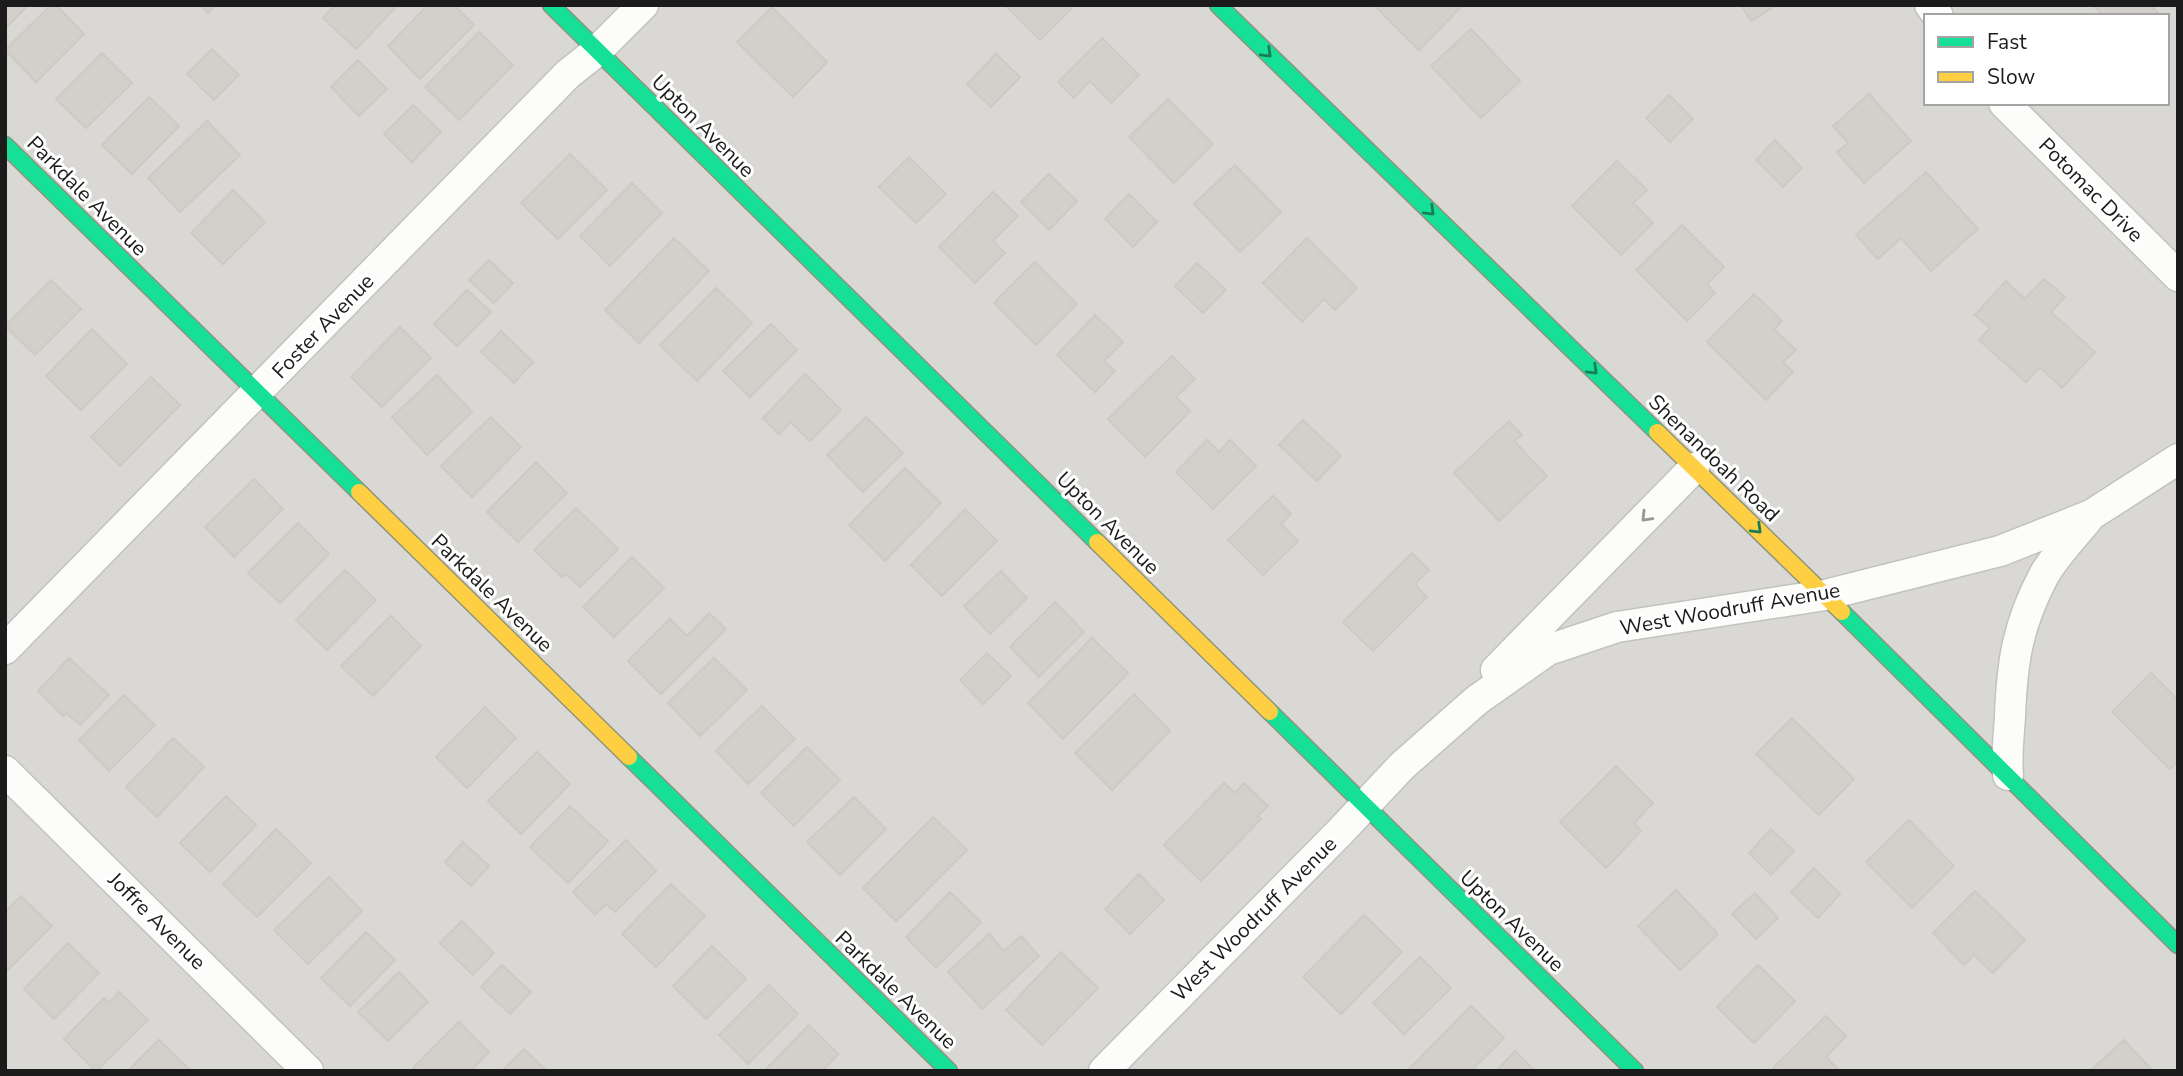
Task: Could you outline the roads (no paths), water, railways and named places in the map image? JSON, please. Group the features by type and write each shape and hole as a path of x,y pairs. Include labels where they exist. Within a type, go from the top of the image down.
{"street":[{"name":"Upton Avenue","path":"551,5 1635,1071"},
{"name":"Foster Avenue","path":"5,649 568,74 597,51 643,5"},
{"name":"Shenandoah Road","path":"1218,5 1825,595 2178,945"},
{"name":"Potomac Drive","path":"2006,105 2178,276"},
{"name":"Parkdale Avenue","path":"5,145 949,1071"},
{"name":"West Woodruff Avenue","path":"1402,766 1477,700 1548,650 1617,627 1825,595 2000,551 2091,515 2178,459"},
{"name":"West Woodruff Avenue","path":"1104,1071 1694,468"},
{"name":"West Woodruff Avenue","path":"2008,775 2010,689 2018,641 2025,619 2046,572 2091,515"},
{"name":"Joffre Avenue","path":"5,771 308,1071"}]}
